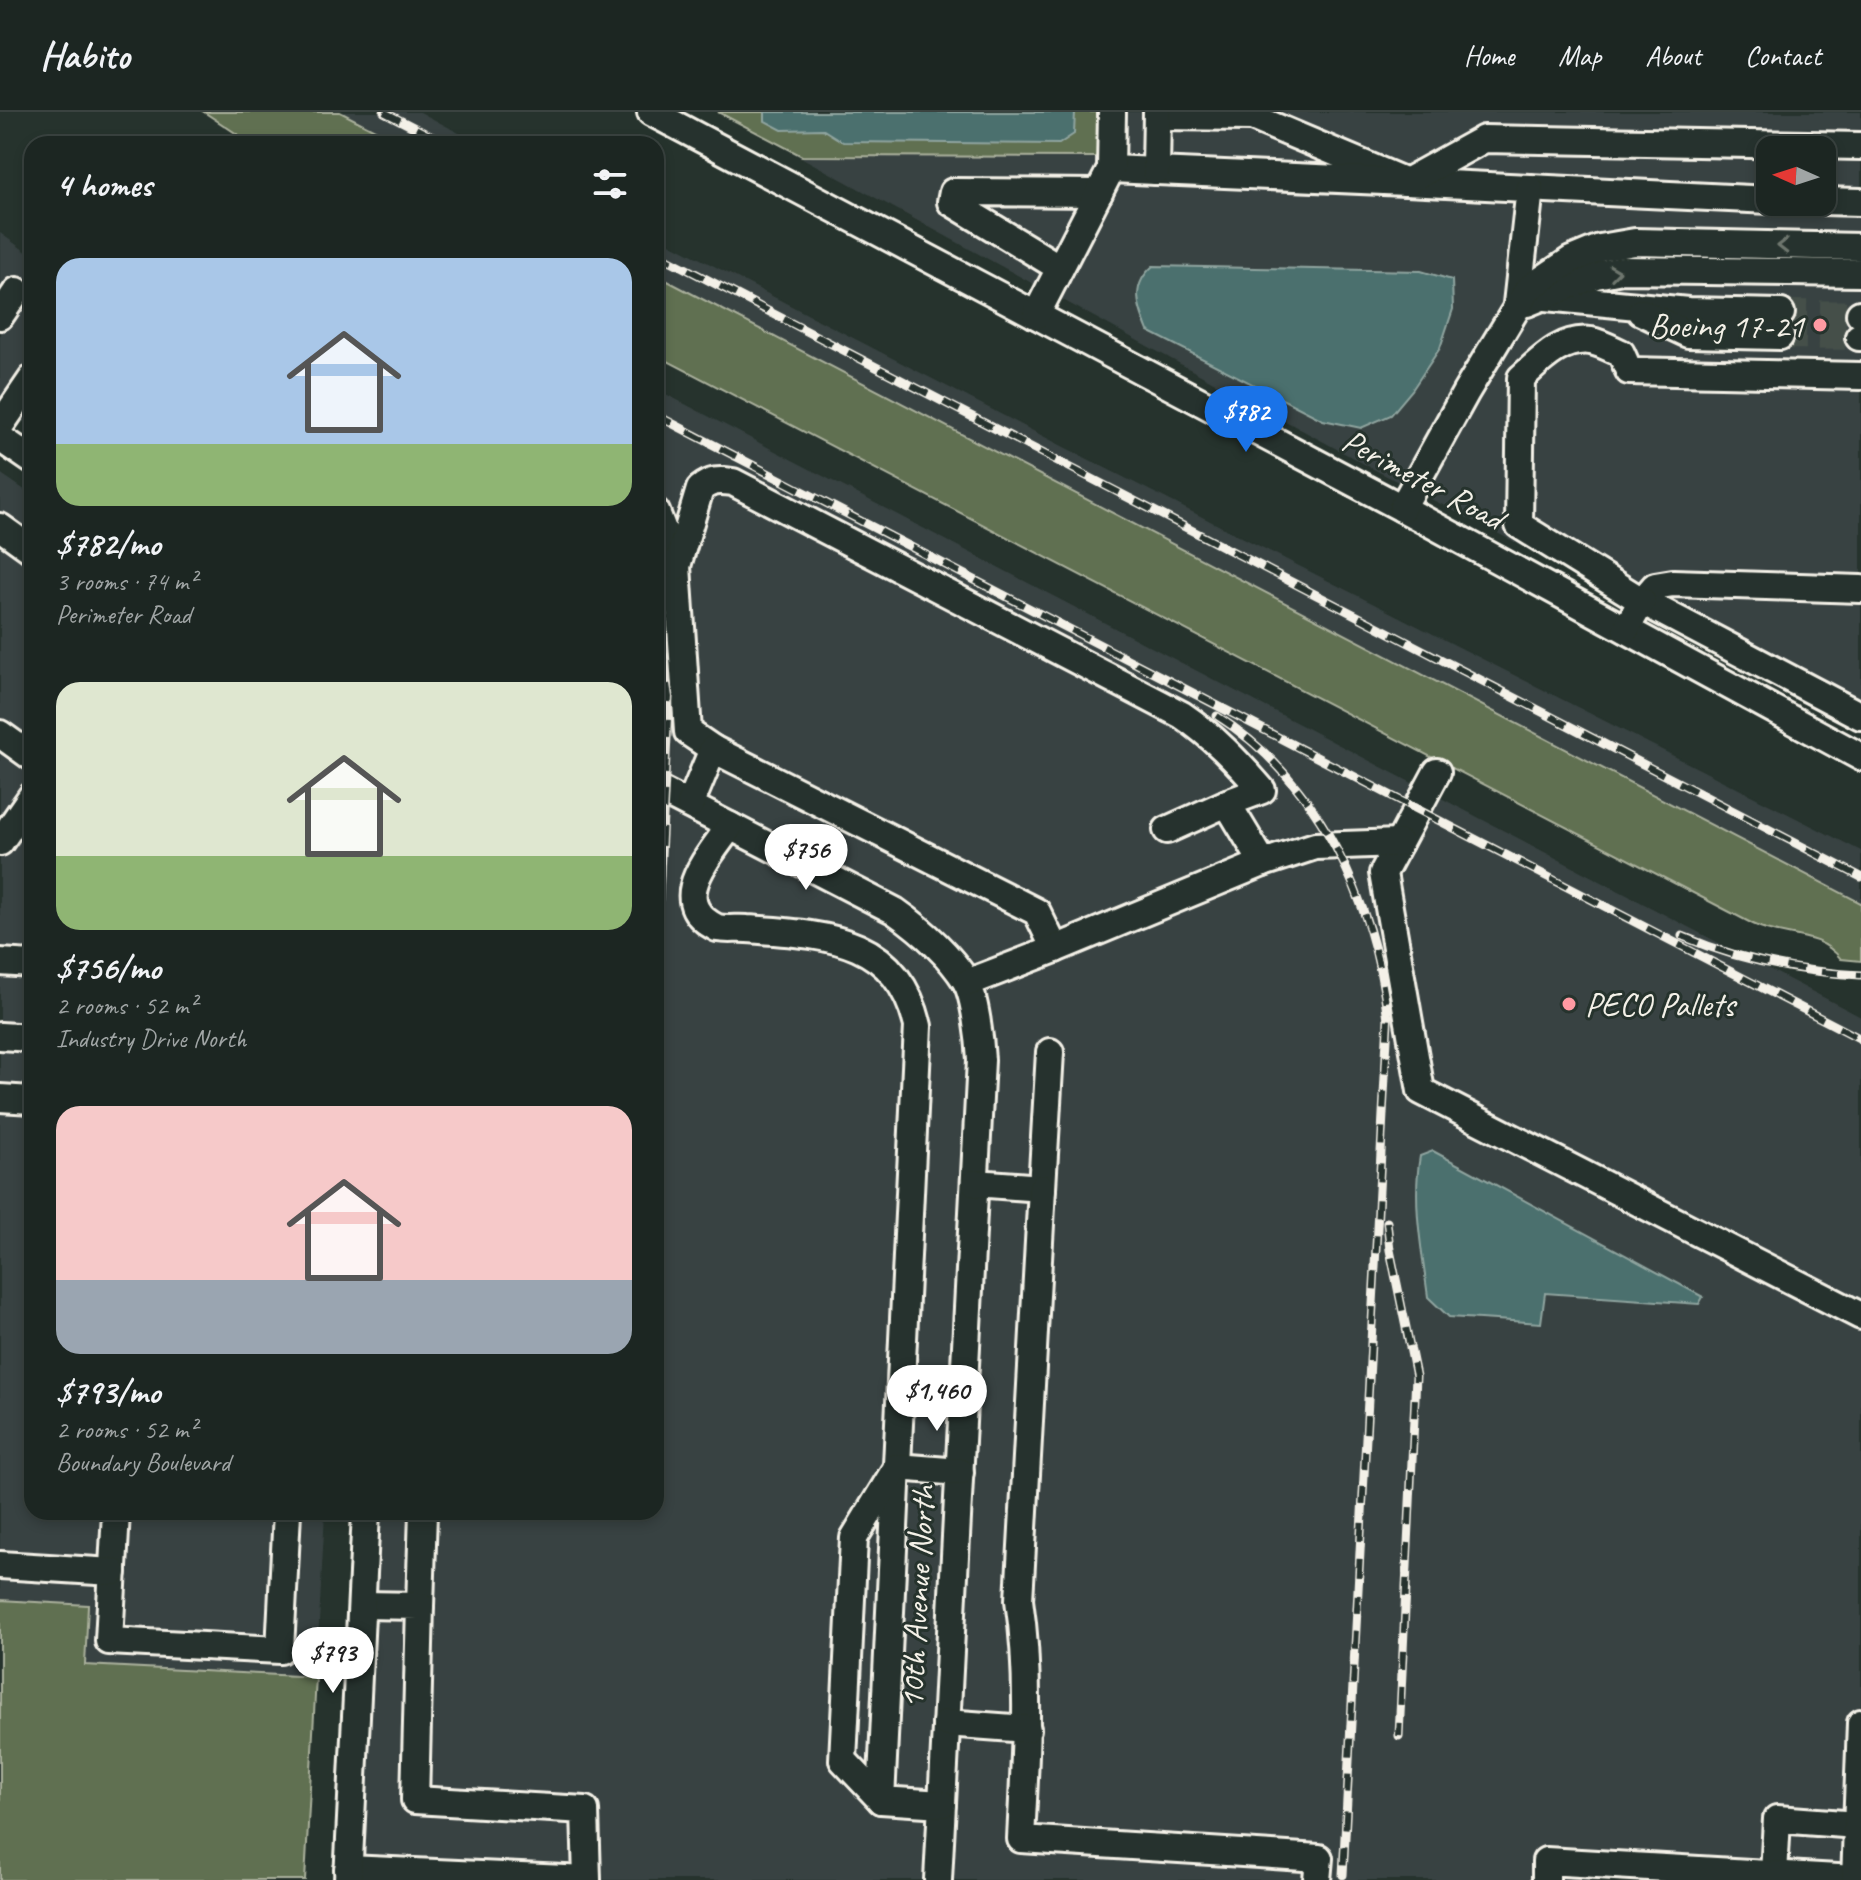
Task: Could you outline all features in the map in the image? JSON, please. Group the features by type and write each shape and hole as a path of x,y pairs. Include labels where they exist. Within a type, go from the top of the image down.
{"street":[{"name":"Perimeter Road","path":"651,112 1402,508 1861,757"},
{"path":"1036,315 1111,169 1112,112"},
{"path":"1156,171 1157,114 1252,117 1406,182"},
{"path":"1406,182 1484,139 1861,146"},
{"path":"1111,169 1756,199"},
{"path":"1516,308 1530,188"},
{"path":"1060,268 951,202 953,192 1099,193"},
{"path":"1836,201 1861,202"},
{"path":"1402,508 1516,308 1534,283 1571,260 1600,248 1635,242 1861,247"},
{"path":"1516,308 1596,275 1622,270 1861,273"},
{"path":"0,316 17,291"},
{"path":"1543,296 1781,324"},
{"path":"1861,376 1629,371 1621,353 1592,341 1574,342 1551,351 1521,378 1519,525 1642,601 1861,716"},
{"path":"0,426 24,391"},
{"path":"0,438 24,454"},
{"path":"677,566 700,489 721,480 733,482 1182,715 1235,759 1262,790 1167,830"},
{"path":"0,527 24,544"},
{"path":"664,533 677,566 688,732 713,749 1037,912 1055,949"},
{"path":"1626,629 1655,586 1673,583 1861,589"},
{"path":"0,734 24,751"},
{"path":"690,805 713,749"},
{"path":"1437,772 1383,873 1421,1091 1861,1316"},
{"path":"664,792 895,911 923,932 967,983 1263,863 1315,846 1399,843"},
{"path":"1227,803 1263,863"},
{"path":"0,842 24,808"},
{"path":"730,826 694,879 693,903 706,923 729,930 740,928 800,933 850,945 876,956 896,975 911,999 918,1026 881,1800"},
{"path":"0,962 24,964"},
{"name":"10th Avenue North","path":"938,1880 981,1060 977,1022 967,983"},
{"path":"0,1036 24,1038"},
{"path":"1050,1052 1019,1600 1024,1631 1027,1729 1021,1839 1319,1858 1317,1880"},
{"path":"0,1098 24,1100"},
{"path":"975,1183 1042,1188"},
{"path":"897,1467 960,1472"},
{"path":"897,1467 854,1538 843,1760 881,1800 942,1804"},
{"path":"116,1520 109,1641 280,1650 287,1520"},
{"path":"366,1520 348,1874 587,1880 585,1810 415,1800 423,1520"},
{"path":"0,1565 113,1572"},
{"path":"363,1605 420,1606"},
{"path":"946,1723 1027,1729"},
{"path":"1546,1880 1546,1861 1855,1880 1861,1723"},
{"path":"1774,1874 1777,1819 1857,1825"}],"shaded area":[{"path":"340,112 420,112 464,136 386,136"},
{"path":"718,112 1861,112 1861,721 1379,472"},
{"path":"0,233 24,250 24,421 0,404"},
{"path":"664,240 1064,447 1861,851 1861,905 664,279"},
{"path":"664,393 1861,1017 1861,1880 349,1880 367,1520 664,1520"},
{"path":"0,473 24,490 24,1520 325,1520 316,1677 85,1665 88,1605 0,1600"}],"green space":[{"path":"204,112 340,112 386,136 240,136"},
{"path":"718,112 1097,112 1097,157 802,156"},
{"path":"664,279 1861,903 1861,961 1841,959 1822,943 1811,939 1753,924 664,359"},
{"path":"0,1600 88,1605 85,1665 316,1677 305,1880 0,1880"}],"water":[{"path":"765,112 1075,112 1074,134 1059,144 843,142 822,129 782,130 765,121"},
{"path":"1153,266 1421,271 1452,280 1453,309 1440,348 1412,390 1391,415 1361,428 1323,420 1148,331 1138,297 1141,281"},
{"path":"1433,1151 1703,1297 1699,1304 1545,1293 1541,1323 1449,1317 1428,1297 1419,1226 1417,1191 1420,1156"}],"tunnel":[{"path":"1781,313 1860,314"},
{"path":"1780,336 1859,337"}],"railway":[{"path":"384,112 430,136"},
{"path":"664,257 1861,877"},
{"path":"664,419 1861,1039"},
{"path":"664,665 669,697 664,796"},
{"path":"1217,716 1253,743 1285,774 1313,810 1336,848 1370,931 1388,1019 1343,1875"},
{"path":"1682,936 1725,952 1770,963 1861,975"},
{"path":"1387,1222 1416,1376 1399,1736"}],"place":[{"name":"Boeing 17-21","path":"1820,325"},
{"name":"PECO Pallets","path":"1569,1004"}]}
